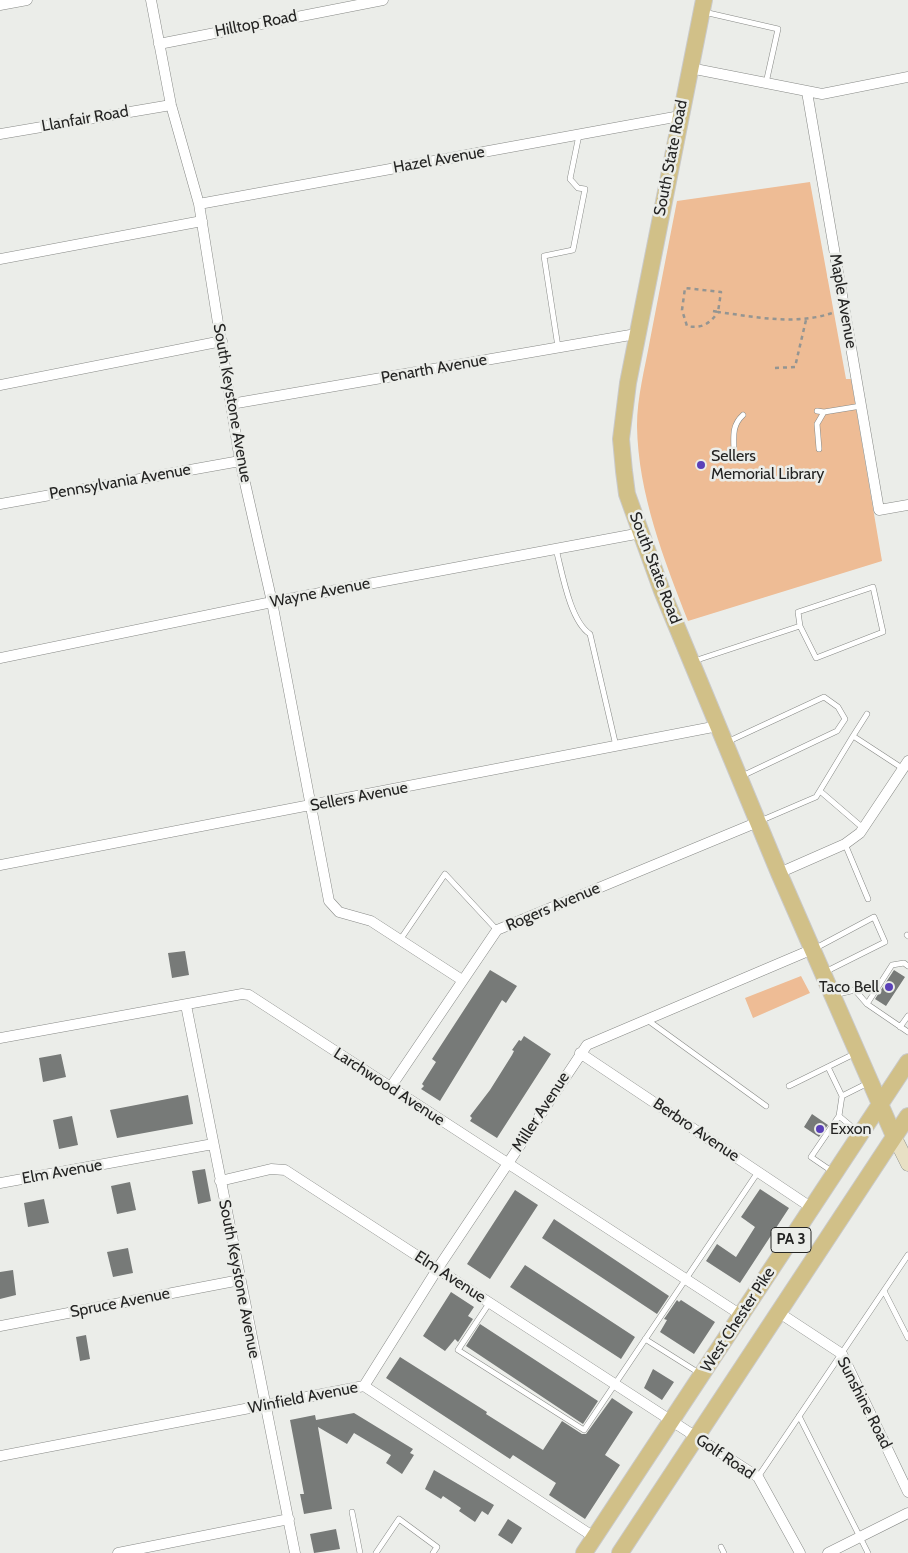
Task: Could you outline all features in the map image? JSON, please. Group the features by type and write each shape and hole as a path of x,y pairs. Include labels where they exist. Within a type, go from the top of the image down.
{"main road":[{"name":"South State Road","path":"703,6 636,334 621,439 627,494 691,662 856,1053 894,1136"},
{"name":"West Chester Pike","path":"584,1553 908,1062"},
{"name":"West Chester Pike","path":"620,1553 908,1116"},
{"path":"894,1136 908,1164"}],"street":[{"path":"0,5 27,0"},
{"name":"South Keystone Avenue","path":"151,0 171,105 199,204 240,461 272,602 310,806"},
{"name":"Hilltop Road","path":"159,44 355,2 383,0"},
{"path":"690,68 822,94 908,77"},
{"name":"Maple Avenue","path":"807,92 879,510 908,505"},
{"name":"Llanfair Road","path":"0,134 171,105"},
{"name":"Hazel Avenue","path":"199,204 680,116"},
{"path":"0,259 202,222"},
{"name":"Penarth Avenue","path":"231,404 636,334"},
{"path":"0,385 222,341"},
{"name":"Pennsylvania Avenue","path":"0,504 240,461"},
{"name":"Wayne Avenue","path":"0,658 272,602 641,533"},
{"name":"Sellers Avenue","path":"0,865 718,726"},
{"path":"779,873 846,844 863,828 905,765"},
{"path":"310,806 331,905 339,912 371,921 462,980"},
{"name":"Rogers Avenue","path":"390,1088 497,930 758,822"},
{"name":"Miller Avenue","path":"364,1386 438,1268 587,1045 813,949"},
{"name":"Larchwood Avenue","path":"0,1038 242,994 248,995 257,999 390,1088 741,1315"},
{"name":"South Keystone Avenue","path":"186,1005 264,1406 295,1553"},
{"name":"Berbro Avenue","path":"580,1053 812,1208"},
{"name":"Elm Avenue","path":"0,1183 213,1144"},
{"name":"Elm Avenue","path":"220,1181 270,1169 285,1170 671,1421"},
{"name":"Spruce Avenue","path":"0,1326 240,1280"},
{"name":"Sunshine Road","path":"778,1312 842,1354 908,1492"},
{"name":"Winfield Avenue","path":"0,1456 364,1386 594,1537"},
{"name":"Golf Road","path":"671,1421 758,1477 800,1553"},
{"path":"828,1553 908,1513"},
{"path":"118,1553 289,1519"}],"lane":[{"path":"703,6 778,29 766,84"},
{"path":"558,347 544,256 573,250 585,189 578,188 570,179 579,134"},
{"path":"817,411 824,412 862,406"},
{"path":"819,449 817,424 824,412"},
{"path":"734,453 733,431 736,421 743,415"},
{"path":"556,549 564,582 581,628 590,634 616,746"},
{"path":"873,587 884,632 816,658 800,626 798,612 873,587"},
{"path":"691,662 800,626"},
{"path":"725,743 824,697 838,707 845,719 837,731 739,777"},
{"path":"758,822 816,797 867,714"},
{"path":"853,736 905,765"},
{"path":"820,790 863,828"},
{"path":"846,844 868,899"},
{"path":"400,940 446,874 497,930"},
{"path":"813,949 874,917 885,942 823,973"},
{"path":"867,1004 892,965 904,963 908,966"},
{"path":"832,996 855,990 867,1004 908,1032"},
{"path":"900,1027 908,1016"},
{"path":"646,1019 766,1106"},
{"path":"789,1086 856,1053"},
{"path":"828,1067 842,1096 839,1116 811,1157 835,1173"},
{"path":"842,1096 870,1082"},
{"path":"839,1116 860,1134"},
{"path":"490,1302 458,1350 584,1430 758,1172"},
{"path":"758,1477 908,1255"},
{"path":"884,1291 908,1338"},
{"path":"645,1339 702,1375"},
{"path":"799,1416 868,1553"},
{"path":"352,1512 360,1553"},
{"path":"376,1553 399,1519 437,1547 433,1553"},
{"path":"721,1547 724,1553"}],"path":[{"path":"685,288 705,292 721,292 718,312 712,320 698,328 687,326 682,308 685,288"},
{"path":"713,311 786,320 806,320 844,309"},
{"path":"775,368 795,367 806,320"}],"shaded area":[{"path":"810,182 846,379 851,379 882,561 688,621 670,574 647,501 638,451 637,426 638,404 677,201"},
{"path":"801,976 810,993 753,1018 745,998"}],"building":[{"path":"185,951 189,975 172,978 168,953"},
{"path":"490,970 517,986 506,1003 502,1000 440,1101 421,1089 424,1086 422,1084 436,1062 432,1059"},
{"name":"Taco Bell","path":"894,970 905,977 886,1006 875,999"},
{"path":"524,1036 551,1054 497,1138 470,1121 472,1118 470,1116 490,1090 512,1055 514,1051 512,1050"},
{"path":"61,1054 66,1077 43,1082 39,1058"},
{"path":"188,1095 193,1124 117,1138 110,1110"},
{"name":"Exxon","path":"812,1114 828,1125 819,1137 804,1127"},
{"path":"72,1116 78,1145 59,1149 53,1120"},
{"path":"205,1169 211,1201 198,1204 192,1171"},
{"path":"130,1182 136,1210 117,1214 111,1186"},
{"path":"760,1189 789,1208 740,1283 706,1261 717,1244 736,1257 755,1227 741,1217"},
{"path":"515,1190 538,1205 490,1279 467,1264"},
{"path":"44,1199 49,1223 28,1227 24,1203"},
{"path":"554,1219 669,1296 657,1314 542,1238"},
{"path":"128,1248 133,1273 113,1277 107,1252"},
{"path":"525,1265 635,1337 621,1359 510,1287"},
{"path":"13,1270 16,1295 0,1299 0,1272"},
{"path":"451,1292 474,1307 468,1316 473,1319 458,1342 455,1339 445,1351 423,1336"},
{"path":"677,1300 679,1302 681,1300 715,1322 694,1354 660,1332 667,1320 664,1319"},
{"path":"480,1324 598,1401 583,1424 466,1346"},
{"path":"86,1335 90,1359 80,1361 76,1337"},
{"path":"400,1357 543,1450 562,1421 582,1434 586,1434 612,1398 633,1412 605,1455 620,1465 585,1519 549,1495 556,1483 513,1455 510,1459 386,1378"},
{"path":"653,1369 674,1382 662,1400 644,1388"},
{"path":"354,1413 413,1449 410,1453 414,1455 402,1474 386,1463 391,1455 354,1433 347,1444 318,1427 332,1509 304,1514 300,1494 304,1494 290,1420 315,1415 316,1420"},
{"path":"434,1470 494,1505 488,1515 482,1511 475,1522 459,1511 461,1508 443,1496 441,1499 425,1489"},
{"path":"508,1519 522,1528 512,1544 498,1535"},
{"path":"336,1529 340,1549 314,1553 310,1534"}],"place":[{"name":"Sellers Memorial Library","path":"701,465"},
{"name":"Taco Bell","path":"889,987"},
{"name":"Exxon","path":"820,1129"}]}
